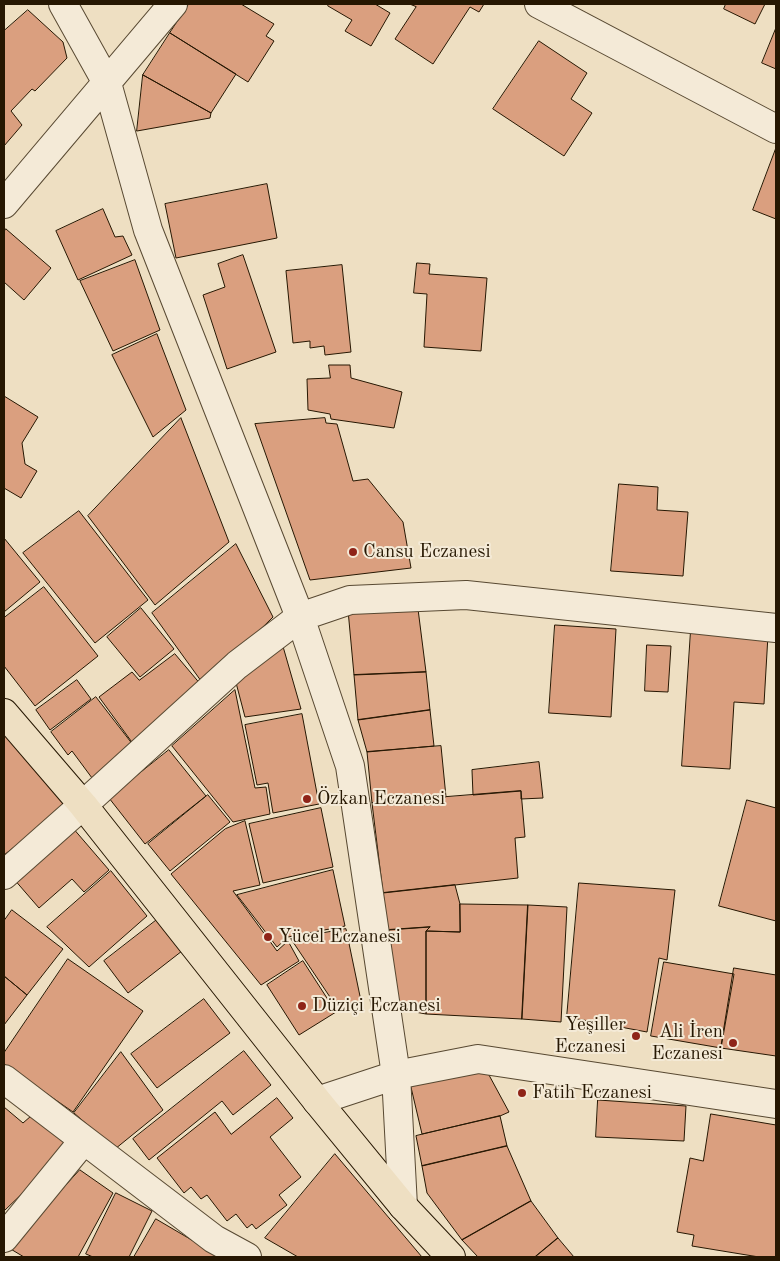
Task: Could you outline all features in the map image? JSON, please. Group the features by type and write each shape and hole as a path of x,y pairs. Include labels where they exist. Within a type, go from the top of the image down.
{"main road":[{"path":"4,713 83,805 317,1101 403,1206 451,1257"}],"street":[{"path":"63,4 107,83 148,230 300,617 350,766 396,1075 403,1206"},
{"path":"4,204 173,4"},
{"path":"539,4 776,129"},
{"path":"4,875 237,664 300,617 350,600 466,595 776,628"},
{"path":"317,1101 396,1075 478,1059 776,1104"},
{"path":"4,1079 214,1239 247,1257"},
{"path":"4,1238 84,1140"}],"building":[{"path":"189,4 241,4 274,24 266,36 274,41 248,82 170,33"},
{"path":"329,4 375,4 390,13 371,46 345,31 352,20 328,6"},
{"path":"410,4 484,4 479,12 470,7 433,64 395,39 416,7"},
{"path":"726,4 765,4 755,24 724,9"},
{"path":"28,10 63,42 67,58 35,91 32,89 11,111 22,125 4,146 4,31"},
{"path":"776,28 776,69 762,63"},
{"path":"170,33 236,74 211,113 143,75"},
{"path":"539,41 587,73 571,99 592,113 564,156 493,109"},
{"path":"143,75 211,113 210,118 137,131"},
{"path":"776,148 776,219 753,210"},
{"path":"267,184 277,238 176,258 165,204"},
{"path":"103,209 115,237 123,236 132,255 78,280 56,231"},
{"path":"6,229 51,268 24,300 4,282 4,232"},
{"path":"243,255 276,352 227,369 203,295 225,287 218,264"},
{"path":"135,260 160,330 113,351 80,281"},
{"path":"417,263 430,264 429,274 487,278 481,351 424,347 427,294 414,293"},
{"path":"342,265 351,352 325,355 324,346 310,348 310,341 293,343 286,271"},
{"path":"157,334 186,410 153,437 112,355"},
{"path":"329,365 350,365 351,378 402,392 394,428 331,419 330,414 308,410 307,379 330,378"},
{"path":"4,396 38,417 22,443 25,464 37,471 21,498 4,488"},
{"path":"181,418 229,542 155,605 88,516"},
{"path":"325,418 326,423 337,424 353,481 368,479 403,522 411,568 310,580 255,424"},
{"path":"619,484 658,487 657,510 688,512 683,576 611,571"},
{"path":"79,511 148,600 95,643 23,553"},
{"path":"4,538 40,582 4,612"},
{"path":"236,544 273,617 204,685 152,613"},
{"path":"44,587 98,656 35,706 4,666 4,618"},
{"path":"417,601 426,672 354,675 348,610"},
{"path":"141,608 174,649 140,677 107,637"},
{"path":"555,625 616,629 611,717 549,713"},
{"path":"691,630 768,635 764,704 734,702 730,769 682,766"},
{"path":"282,643 301,709 245,717 234,675"},
{"path":"647,645 671,646 668,692 645,691"},
{"path":"175,654 202,686 134,745 99,697 132,672 139,680"},
{"path":"426,672 430,710 358,720 354,675"},
{"path":"77,680 91,699 50,730 36,710"},
{"path":"235,690 255,788 266,787 270,814 233,822 172,746"},
{"path":"96,697 137,750 95,782 72,751 68,755 51,732"},
{"path":"430,710 434,746 367,752 358,720"},
{"path":"302,714 319,804 273,813 268,783 257,785 245,725"},
{"path":"8,731 67,806 4,855 4,734"},
{"path":"441,746 446,797 372,803 367,752"},
{"path":"169,750 206,796 145,844 109,798"},
{"path":"539,762 543,798 521,799 521,791 473,795 472,770"},
{"path":"521,791 525,837 515,838 518,878 383,893 372,803"},
{"path":"208,795 230,822 170,871 148,844"},
{"path":"747,800 776,808 776,921 719,906"},
{"path":"321,808 333,867 263,883 249,824"},
{"path":"245,821 260,885 233,891 277,951 288,941 299,961 261,985 171,874 225,829"},
{"path":"72,827 109,870 84,892 72,879 39,908 13,878"},
{"path":"333,870 345,926 288,937 277,947 237,895"},
{"path":"111,871 147,916 89,967 47,927"},
{"path":"579,883 675,890 667,960 659,958 647,1032 567,1017"},
{"path":"455,885 460,904 460,932 426,931 430,927 388,930 383,893"},
{"path":"460,904 528,905 522,1019 426,1014 426,931 460,932"},
{"path":"528,905 567,907 561,1022 522,1019"},
{"path":"12,910 63,949 27,995 4,976 4,921"},
{"path":"158,919 182,951 128,993 104,961"},
{"path":"430,927 426,931 426,1014 393,1008 388,930"},
{"path":"346,929 361,1001 336,1006 291,939"},
{"path":"68,959 143,1011 73,1112 4,1064 4,1053"},
{"path":"303,961 336,1012 299,1035 267,985"},
{"path":"664,962 734,974 721,1048 651,1036"},
{"path":"734,968 776,975 776,1056 721,1048"},
{"path":"4,976 27,995 4,1025"},
{"path":"204,999 230,1033 157,1088 131,1054"},
{"path":"244,1051 271,1085 233,1115 222,1101 149,1160 133,1139"},
{"path":"121,1052 163,1110 115,1149 74,1113"},
{"path":"483,1064 509,1112 500,1116 422,1134 410,1083"},
{"path":"277,1098 293,1118 270,1137 301,1177 279,1195 287,1205 256,1229 252,1224 247,1228 236,1214 227,1221 207,1195 201,1199 191,1187 184,1193 157,1158 215,1112 231,1134"},
{"path":"598,1100 686,1106 684,1141 596,1137"},
{"path":"4,1107 23,1123 31,1116 72,1146 4,1211"},
{"path":"711,1114 776,1125 776,1257 759,1257 692,1246 694,1235 677,1232 690,1158 703,1161"},
{"path":"500,1116 507,1146 422,1166 416,1136"},
{"path":"507,1146 531,1201 462,1240 427,1193 422,1166"},
{"path":"335,1154 422,1257 298,1257 265,1238"},
{"path":"80,1170 113,1193 78,1257 24,1257 9,1248"},
{"path":"116,1193 152,1211 129,1257 93,1257 86,1254"},
{"path":"531,1201 558,1238 535,1257 478,1257 462,1240"},
{"path":"156,1219 219,1256 219,1257 134,1257"},
{"path":"558,1238 574,1257 535,1257"}],"place":[{"name":"Cansu Eczanesi","path":"353,552"},
{"name":"Özkan Eczanesi","path":"307,799"},
{"name":"Yücel Eczanesi","path":"268,937"},
{"name":"Düziçi Eczanesi","path":"302,1006"},
{"name":"Yeşiller Eczanesi","path":"636,1036"},
{"name":"Ali İren Eczanesi","path":"733,1043"},
{"name":"Fatih Eczanesi","path":"522,1093"}]}
